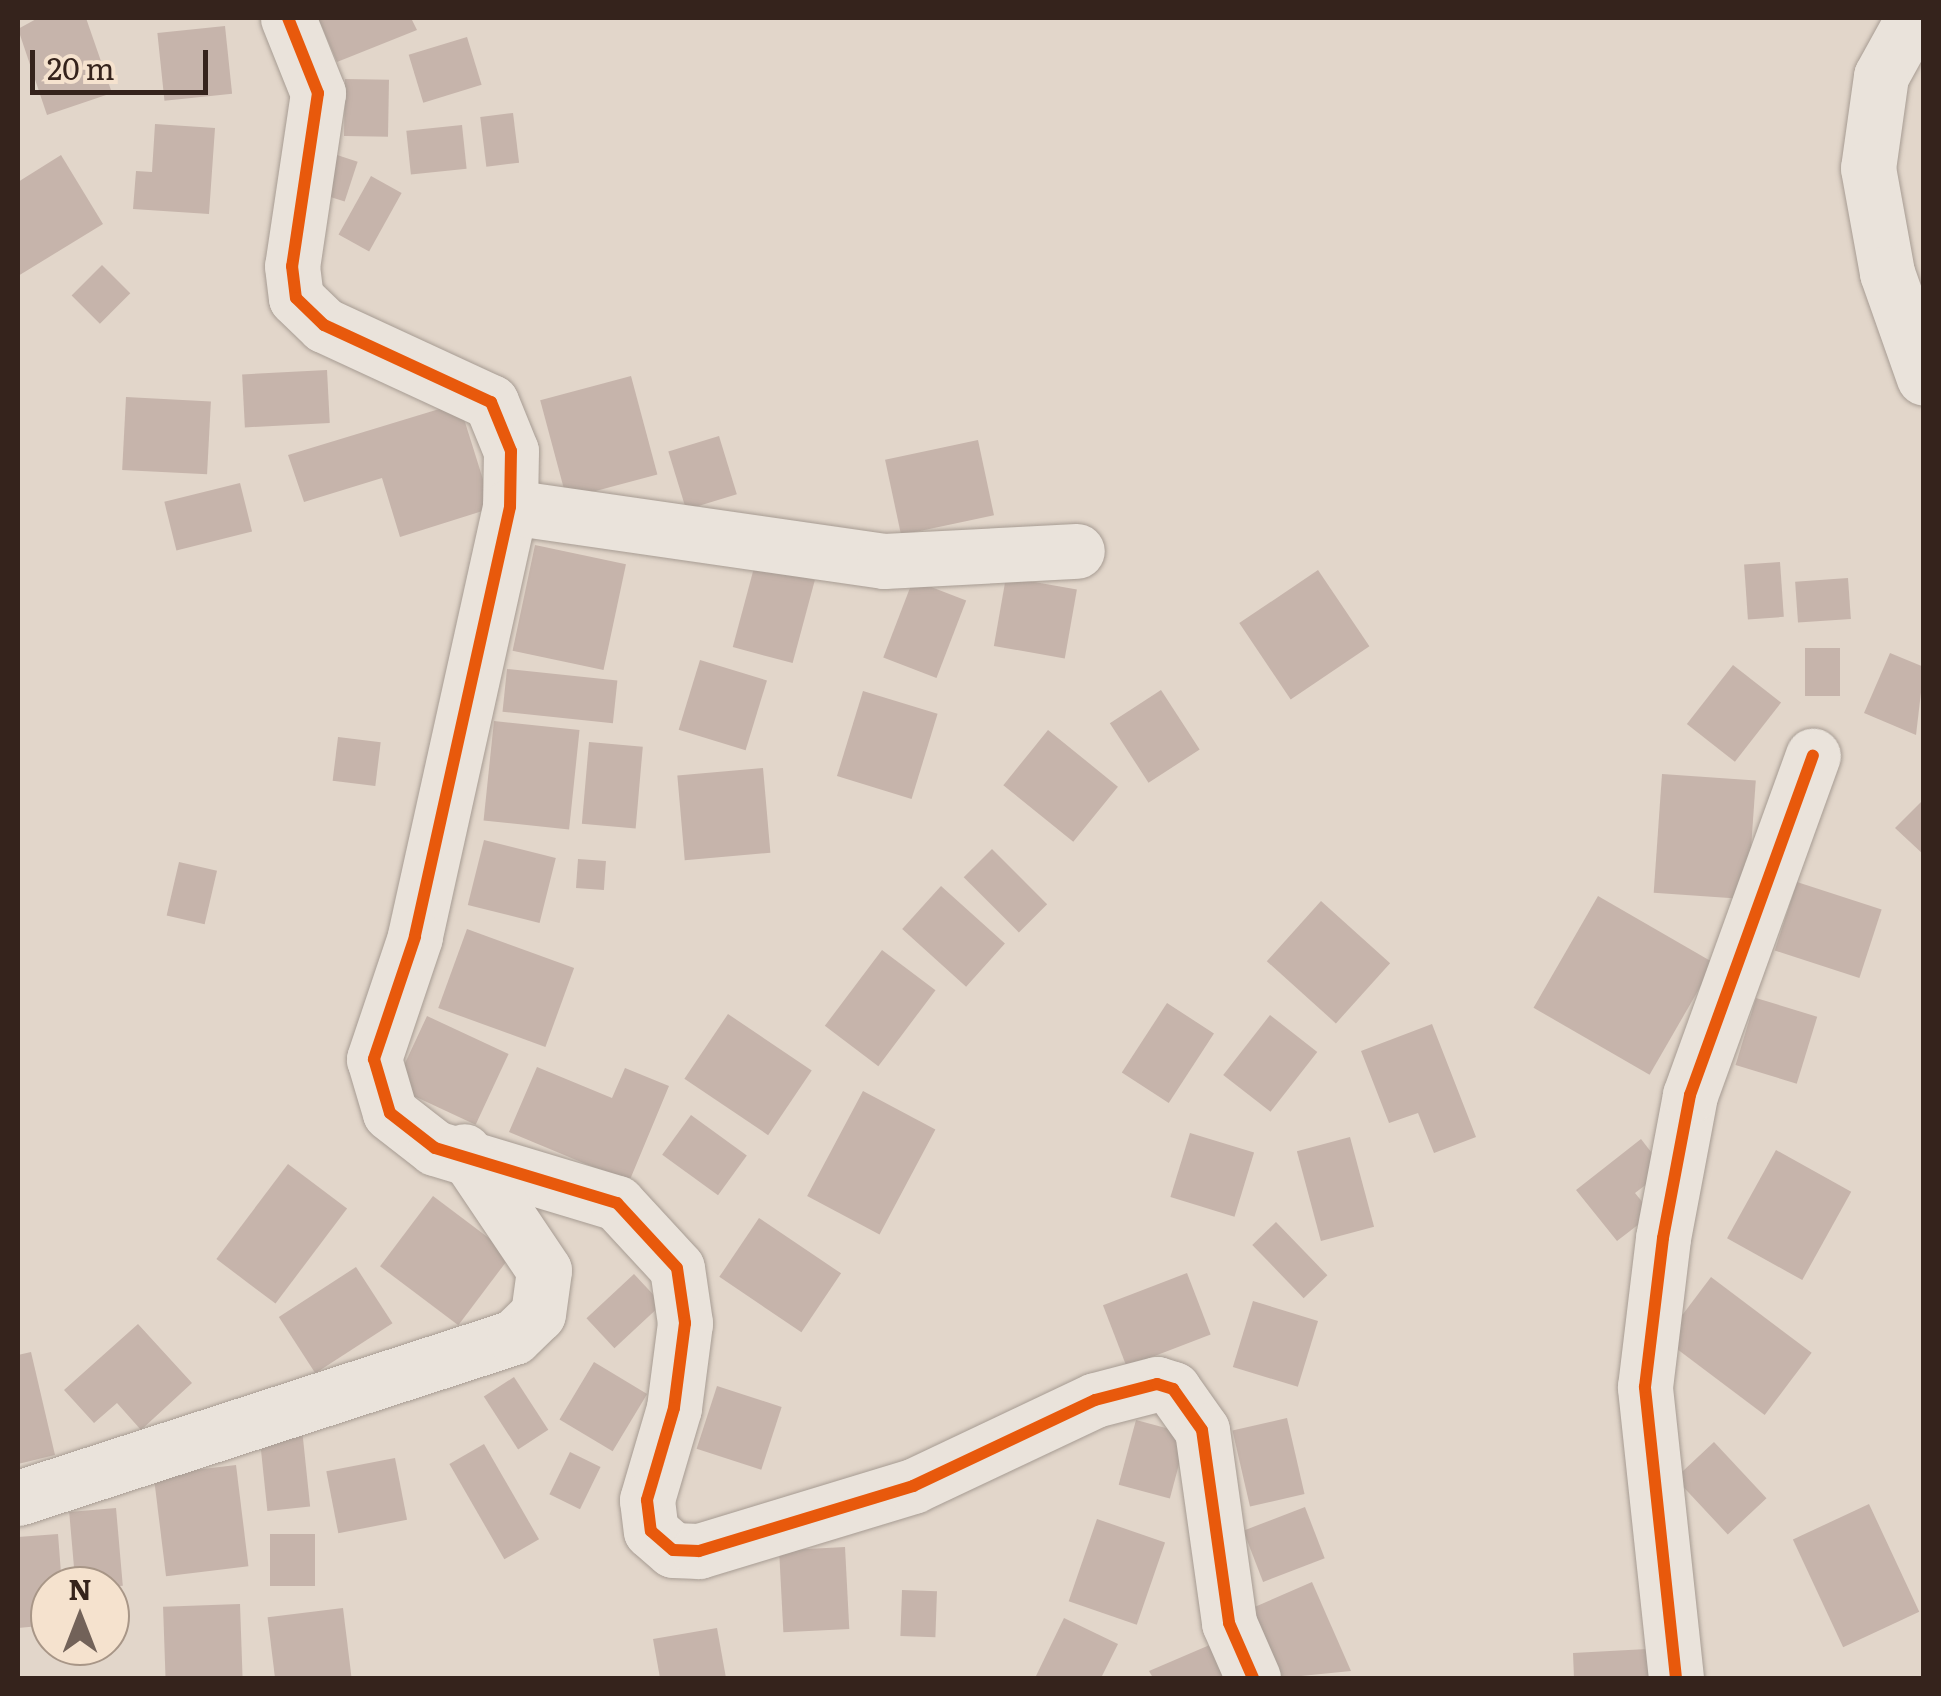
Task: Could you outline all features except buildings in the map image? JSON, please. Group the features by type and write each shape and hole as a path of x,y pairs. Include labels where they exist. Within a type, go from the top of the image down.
{"street":[{"path":"288,18 318,93 292,266 296,298 324,326 491,402 511,451 510,508 415,936 374,1059 390,1112 435,1148 464,1151 617,1202 677,1268 685,1323 674,1408 647,1500 652,1531 673,1550 699,1550 913,1486 1095,1400 1156,1384 1182,1398 1202,1430 1228,1623 1252,1678"},
{"path":"1913,18 1881,76 1868,168 1887,273 1924,378"},
{"path":"510,508 884,561 1078,551"},
{"path":"1676,1678 1646,1388 1663,1238 1690,1095 1813,756"},
{"path":"18,1498 514,1337 538,1314 544,1270 464,1151"}],"cycle path":[{"path":"288,18 318,93 292,266 296,298 324,325 491,402 511,451 510,507 415,937 374,1059 390,1113 435,1148 617,1203 677,1268 685,1323 674,1408 647,1500 651,1531 673,1550 699,1551 913,1486 1095,1400 1157,1384 1173,1389 1202,1430 1229,1623 1253,1678"},
{"path":"1676,1678 1645,1387 1663,1238 1690,1095 1813,756"}]}
